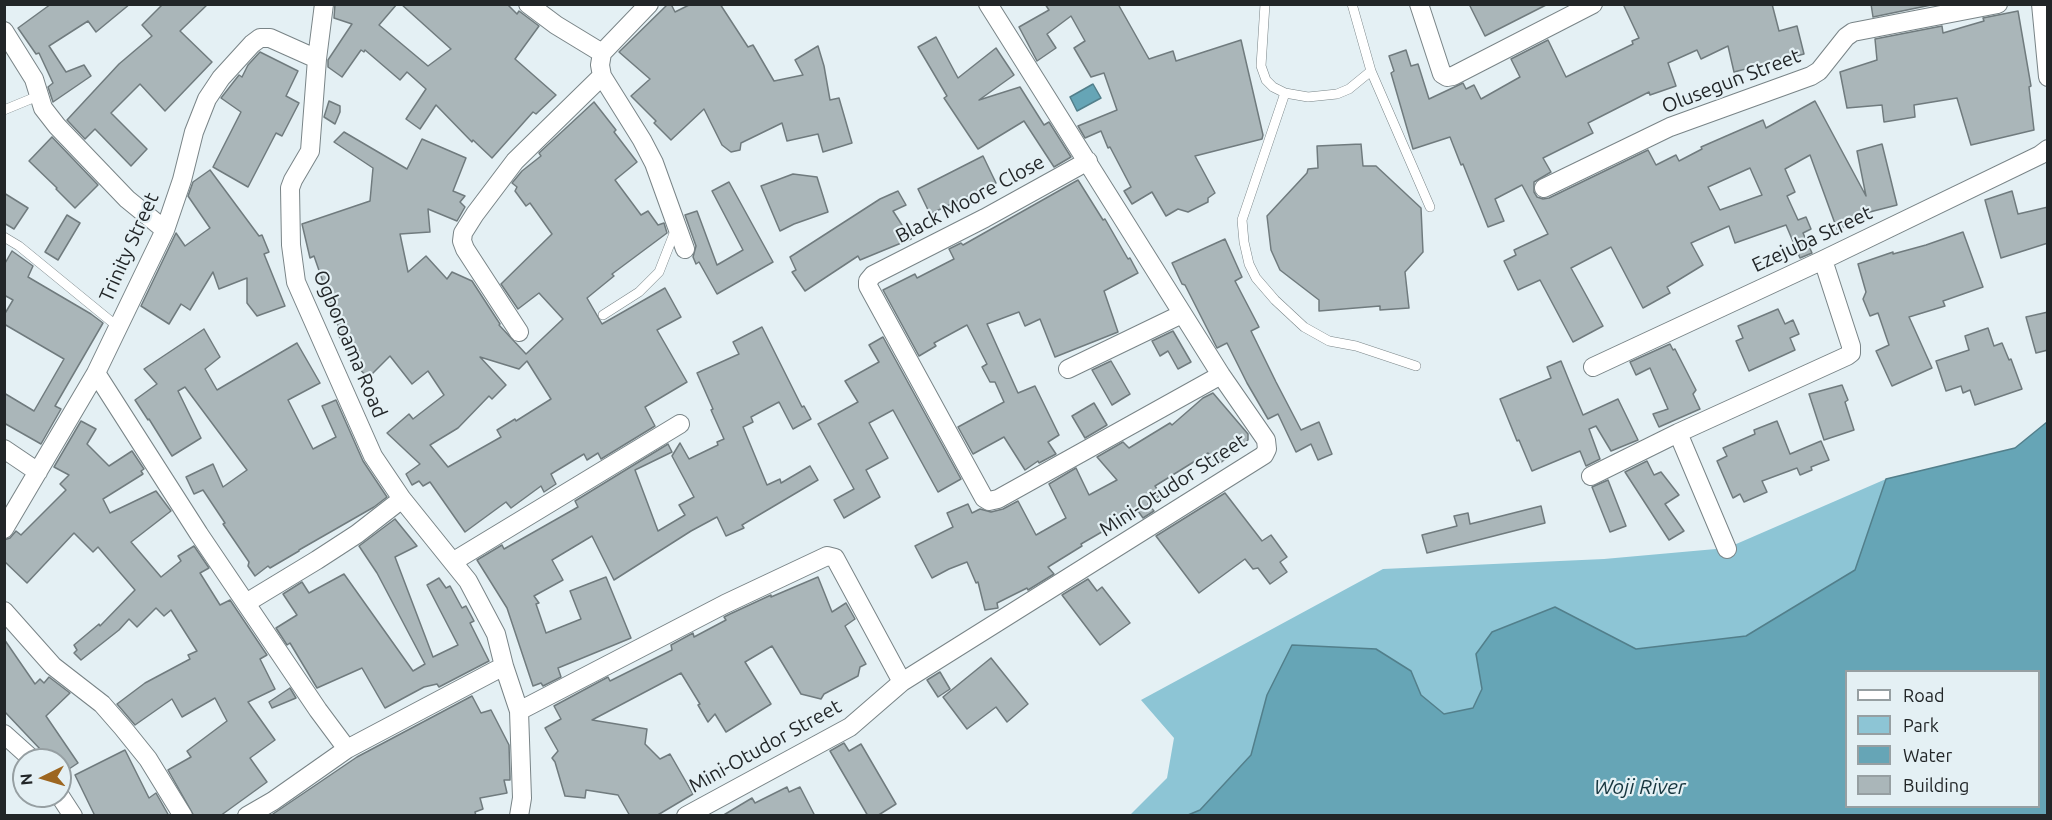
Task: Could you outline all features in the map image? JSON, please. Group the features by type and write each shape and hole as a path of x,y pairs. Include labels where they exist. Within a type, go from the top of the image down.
{"street":[{"name":"Ogboroama Road","path":"324,4 310,151 292,180 290,188 291,245 296,282 373,456 402,499 454,561 474,590 496,634 504,666"},
{"path":"528,4 556,25 602,53"},
{"path":"649,4 602,53 600,65 602,76 642,140 654,164 685,249"},
{"name":"Mini-Otudor Street","path":"686,816 850,727 902,682 1263,455 1267,449 1266,440 1182,314 988,4"},
{"path":"1419,4 1442,74 1447,77 1593,4"},
{"name":"Olusegun Street","path":"1544,188 1670,127 1811,76 1819,71 1846,37 1853,32 1998,4"},
{"path":"2041,4 2048,77"},
{"path":"4,31 34,79 43,108 57,126 127,200 165,230"},
{"name":"Trinity Street","path":"4,529 96,373 165,230 182,180 194,132 207,99 221,78 260,38 270,38 317,59"},
{"path":"519,332 465,249 462,241 464,233 475,214 515,161 602,76"},
{"name":"Ezejuba Street","path":"1593,367 1823,260 2040,155 2048,149"},
{"name":"Black Moore Close","path":"1088,161 985,218 873,275 868,281 868,286 984,498 989,501 998,499 1221,375"},
{"path":"1591,476 1677,433 1851,353 1851,346 1823,260"},
{"path":"1068,369 1182,314"},
{"path":"96,373 199,534 347,749"},
{"path":"454,561 680,424"},
{"path":"1677,433 1727,549"},
{"path":"4,449 38,472"},
{"path":"246,603 357,534 402,499"},
{"path":"519,711 734,600 827,556 835,558 902,682"},
{"path":"4,610 36,650 102,704 116,720 148,759 183,816"},
{"path":"247,816 278,808 347,749 504,666 519,711 522,798 519,816"},
{"path":"4,734 20,748"}],"lane":[{"path":"1265,4 1261,66 1266,80 1273,87 1285,93 1308,97 1336,94 1349,89 1371,70"},
{"path":"1352,4 1371,70 1430,207"},
{"path":"1285,93 1242,220 1249,264 1256,278 1275,300 1304,327 1329,340 1356,346 1416,366"},
{"path":"4,110 38,96"},
{"path":"603,315 639,292 659,272 677,226"},
{"path":"4,237 19,246 118,327"}],"green space":[{"path":"1886,479 1855,570 1746,636 1636,649 1554,608 1476,654 1482,689 1473,708 1444,714 1421,695 1411,671 1267,695 1251,755 1200,810 1188,815 1129,816 1167,778 1174,738 1141,700 1383,569 1604,559 1727,548"}],"water":[{"path":"1093,84 1101,98 1077,111 1070,97"},
{"name":"Woji River","path":"2047,422 2047,815 1188,815 1200,810 1251,755 1267,695 1292,645 1376,649 1411,671 1421,695 1444,714 1473,708 1482,689 1476,654 1492,632 1555,607 1636,649 1746,636 1855,570 1886,479 2015,448"}],"building":[{"path":"51,4 130,4 96,32 88,21 49,46 66,72 84,65 91,76 53,102 48,87 53,83 39,53 36,54 18,28"},
{"path":"163,4 208,4 180,31 212,62 165,111 140,84 111,113 147,149 131,166 95,129 85,139 67,120 119,64 152,36 142,25"},
{"path":"335,4 397,4 379,25 428,66 451,49 401,4 507,4 517,14 519,11 539,26 515,59 556,95 536,114 533,112 492,158 473,140 472,142 436,105 420,129 406,119 426,89 407,72 400,80 365,50 364,52 361,50 342,77 328,67 328,60 352,24 334,18"},
{"path":"668,4 671,4 675,12 691,4 720,4 748,47 753,45 774,81 803,75 795,60 818,46 830,100 839,98 852,143 823,152 818,134 787,141 782,123 741,143 740,150 731,152 722,145 704,109 671,140 631,96 650,79 619,52"},
{"path":"1045,4 1118,4 1149,59 1173,51 1176,61 1241,40 1263,135 1262,139 1195,156 1215,193 1208,198 1208,202 1188,212 1178,209 1166,216 1152,192 1132,204 1124,191 1131,187 1110,147 1108,148 1101,131 1085,138 1078,126 1117,110 1104,73 1091,77 1074,48 1085,41 1071,16 1047,34 1056,48 1037,61 1019,27 1049,10"},
{"path":"1469,4 1548,4 1485,36"},
{"path":"1623,4 1772,4 1779,31 1797,26 1804,54 1734,72 1728,46 1701,59 1697,50 1668,63 1676,86 1650,95 1649,92 1588,123 1593,133 1543,158 1551,172 1534,182 1534,192 1537,197 1549,198 1648,150 1656,165 1676,155 1679,161 1702,149 1701,147 1763,120 1766,128 1815,101 1866,196 1857,151 1882,144 1897,205 1862,214 1864,220 1837,229 1810,155 1785,169 1795,192 1787,196 1798,220 1806,217 1811,229 1803,233 1812,253 1800,258 1786,225 1735,243 1729,226 1691,243 1703,265 1667,287 1670,293 1643,308 1611,247 1571,268 1603,326 1573,342 1540,280 1518,290 1504,261 1516,255 1514,250 1548,234 1522,185 1495,199 1504,221 1488,227 1450,137 1413,149 1391,73 1394,71 1389,56 1406,50 1411,66 1418,64 1429,99 1463,83 1466,89 1474,85 1481,99 1520,77 1511,59 1548,40 1566,77 1633,44 1632,41 1639,38","holes":["1750,168 1762,195 1720,210 1708,187"]},
{"path":"1871,4 1936,4 1873,17"},
{"path":"2018,11 2031,86 2029,87 2034,130 1971,145 1957,98 1914,105 1915,117 1884,122 1882,105 1847,108 1840,72 1877,60 1875,39 1942,26 1943,33 1984,21 1983,18"},
{"path":"936,37 958,78 996,48 1014,75 979,100 1020,87 1044,125 1049,122 1071,157 1054,167 1024,121 978,149 944,98 947,96 918,47"},
{"path":"260,52 298,71 286,96 299,103 282,136 276,133 248,187 213,167 241,112 221,98 239,75 242,77 248,65"},
{"path":"329,101 340,106 335,124 324,117"},
{"path":"594,102 637,162 615,180 641,215 648,211 658,225 664,223 667,233 612,274 614,276 587,298 602,324 665,288 681,317 657,330 687,382 645,407 655,426 601,459 598,453 587,460 584,454 551,474 556,484 544,492 541,486 511,508 506,502 465,532 430,482 423,486 419,481 412,485 406,474 420,464 387,433 409,414 413,419 444,395 428,371 412,384 390,356 368,378 357,366 339,336 341,334 314,256 310,258 302,224 370,201 373,168 334,142 344,132 407,169 422,139 466,158 453,191 465,196 460,202 465,207 457,221 428,209 430,232 400,234 408,272 426,256 447,279 452,272 472,281 499,325 526,354 563,319 539,293 518,309 501,284 552,234 530,203 526,206 515,191 517,187 512,183 522,171 541,156 539,153","holes":["480,357 519,369 527,361 551,399 497,430 501,437 448,467 430,445 458,428 489,396 492,399 506,385"]},
{"path":"52,137 98,185 75,208 29,161"},
{"path":"1361,144 1363,166 1376,166 1421,208 1423,252 1405,272 1409,308 1380,310 1380,306 1319,311 1319,300 1280,270 1271,250 1267,216 1307,173 1308,169 1318,168 1317,146"},
{"path":"983,156 996,183 930,214 918,189"},
{"path":"210,170 259,236 262,235 269,252 264,254 285,306 257,316 247,303 247,278 219,289 213,272 190,310 181,304 169,324 141,306 176,233 185,246 210,228 188,196 193,182"},
{"path":"793,174 817,177 828,212 780,231 761,186"},
{"path":"1078,180 1138,273 1104,291 1118,332 1055,357 1040,319 1025,326 1019,312 987,324 1018,393 1035,386 1059,435 1048,442 1056,454 1039,463 1038,461 1025,470 1004,437 973,454 958,427 1004,402 995,382 990,382 982,367 987,364 967,325 934,343 936,346 919,356 883,290 915,274 917,278 954,259 949,249 961,243 963,245"},
{"path":"729,182 773,262 717,294 699,262 696,264 693,257 696,246 685,215 697,211 717,265 743,250 712,191"},
{"path":"898,191 906,205 893,211 911,239 860,260 858,256 805,291 792,272 796,270 790,257 880,199"},
{"path":"2012,191 2018,214 2048,207 2048,243 2001,258 1985,200"},
{"path":"4,193 28,208 14,229 4,223"},
{"path":"67,215 80,223 58,260 45,252"},
{"path":"1963,232 1983,287 1943,301 1945,306 1909,317 1932,368 1892,386 1876,351 1889,345 1878,313 1870,316 1863,299 1866,292 1858,264"},
{"path":"1225,239 1242,277 1235,281 1259,327 1251,331 1276,382 1301,430 1319,422 1332,454 1318,460 1311,444 1296,452 1278,414 1268,419 1227,343 1217,348 1185,285 1182,284 1172,263"},
{"path":"12,251 33,266 28,277 103,323 55,406 61,409 41,444 4,423 4,393 34,411 64,359 4,324 4,315 13,300 4,295 4,265"},
{"path":"1778,309 1785,324 1793,320 1799,334 1790,338 1795,350 1749,371 1736,341 1743,338 1738,326"},
{"path":"2048,312 2048,350 2036,353 2026,317"},
{"path":"762,327 802,407 804,406 811,419 793,429 779,402 751,417 753,422 743,427 767,485 780,479 781,483 810,466 818,480 742,525 744,528 726,536 717,517 614,580 592,536 552,560 563,580 534,596 539,603 536,604 546,633 581,619 570,591 606,577 631,638 558,668 561,677 543,686 541,683 533,686 507,608 477,560 502,545 504,549 578,507 575,501 668,444 672,452 635,470 658,531 685,515 679,505 694,497 672,456 680,443 689,459 718,445 717,442 724,439 697,373 739,354 733,342"},
{"path":"1988,328 1994,346 2002,343 2009,360 2011,359 2022,389 1975,405 1970,390 1963,393 1961,386 1946,391 1936,361 1969,350 1965,336"},
{"path":"204,329 220,357 205,369 217,390 297,343 320,383 288,400 313,449 336,437 322,406 336,400 363,461 387,497 374,507 270,568 268,566 255,576 248,566 249,562 203,490 194,494 186,477 213,464 223,487 247,470 185,387 178,391 201,438 172,456 135,400 157,384 144,369"},
{"path":"1173,331 1191,362 1178,369 1168,351 1160,356 1152,341"},
{"path":"883,337 961,479 938,492 893,410 869,423 888,458 866,470 880,497 844,518 834,500 854,489 818,424 858,402 845,381 879,362 869,345"},
{"path":"1670,344 1673,350 1675,349 1696,390 1693,394 1700,409 1659,427 1653,414 1668,409 1650,368 1636,375 1630,362"},
{"path":"1111,361 1130,394 1112,405 1092,370"},
{"path":"1561,361 1583,415 1618,399 1638,440 1611,451 1596,426 1589,429 1600,459 1586,466 1580,451 1532,471 1500,399 1551,378 1547,367"},
{"path":"1842,385 1848,400 1845,402 1854,430 1824,440 1809,394"},
{"path":"1213,393 1248,434 1248,440 1218,465 1208,453 1155,486 1161,495 1148,504 1154,511 1143,518 1138,511 1081,544 1082,546 1048,567 1054,574 1028,590 1027,588 997,603 998,608 985,610 978,582 976,583 967,562 932,578 915,546 953,527 947,513 968,504 972,513 980,509 991,512 1018,501 1036,535 1066,518 1049,484 1076,468 1089,495 1117,480 1097,457 1123,442 1129,448 1170,423 1172,425 1203,398"},
{"path":"1094,403 1107,425 1085,438 1072,416"},
{"path":"81,421 96,429 87,444 109,466 132,451 144,469 141,471 143,474 103,499 110,513 156,491 171,511 131,542 161,577 181,561 178,556 194,546 209,568 200,573 220,605 230,600 267,655 260,659 275,689 248,702 275,740 250,758 267,782 220,816 194,816 168,770 191,757 187,751 227,721 215,698 182,717 172,699 135,725 117,704 145,683 190,659 188,655 197,651 171,610 164,616 156,608 137,627 129,619 119,630 81,660 74,653 77,650 74,645 99,624 100,626 135,590 98,547 93,552 74,533 27,583 4,561 4,540 10,538 16,531 21,535 66,490 60,484 69,475 54,467"},
{"path":"1777,421 1790,454 1821,441 1829,460 1811,467 1812,470 1800,475 1797,468 1762,481 1767,492 1744,502 1740,494 1733,498 1717,461 1727,456 1723,448 1755,434 1754,430"},
{"path":"1647,461 1654,475 1661,472 1679,495 1665,504 1684,531 1669,540 1625,472"},
{"path":"1608,480 1626,526 1610,532 1592,487"},
{"path":"1225,493 1262,541 1271,535 1287,557 1280,562 1287,572 1270,584 1258,568 1253,569 1245,559 1199,593 1156,536"},
{"path":"1541,506 1545,523 1427,553 1422,535 1457,526 1454,516 1468,513 1470,524"},
{"path":"395,519 417,546 395,557 433,657 458,645 427,585 439,578 446,588 450,586 462,608 466,606 474,621 470,623 489,661 439,687 437,684 424,687 385,708 362,668 317,688 290,643 287,645 276,628 297,615 283,594 302,582 309,593 344,574 413,671 425,664 377,573 359,546"},
{"path":"818,577 832,612 846,603 855,619 845,626 866,664 860,667 858,676 824,694 821,699 801,694 772,646 745,662 771,704 726,732 715,714 708,722 681,673 592,720 647,729 645,744 660,759 670,754 693,794 656,816 630,816 618,795 586,790 585,798 565,796 552,758 558,751 545,728 561,719 554,706 608,677 610,681 672,650 671,645 693,633 694,637 726,620 724,617 730,614"},
{"path":"1088,579 1097,591 1102,587 1130,623 1100,645 1062,595"},
{"path":"4,639 35,684 40,679 44,683 49,677 70,693 46,716 68,748 39,748 4,711"},
{"path":"991,658 1028,704 1007,722 996,707 967,729 943,697"},
{"path":"940,672 950,689 938,697 927,680"},
{"path":"290,688 296,698 272,708 269,702"},
{"path":"472,696 481,713 491,710 509,745 510,780 504,780 507,793 480,798 483,809 475,812 476,816 270,816 357,757"},
{"path":"844,743 849,751 861,744 896,804 877,816 868,816 830,751"},
{"path":"125,750 149,798 156,793 169,816 95,816 75,775"},
{"path":"72,754 78,763 72,767"},
{"path":"787,787 789,792 800,787 815,816 722,816 752,798 755,803"}]}
